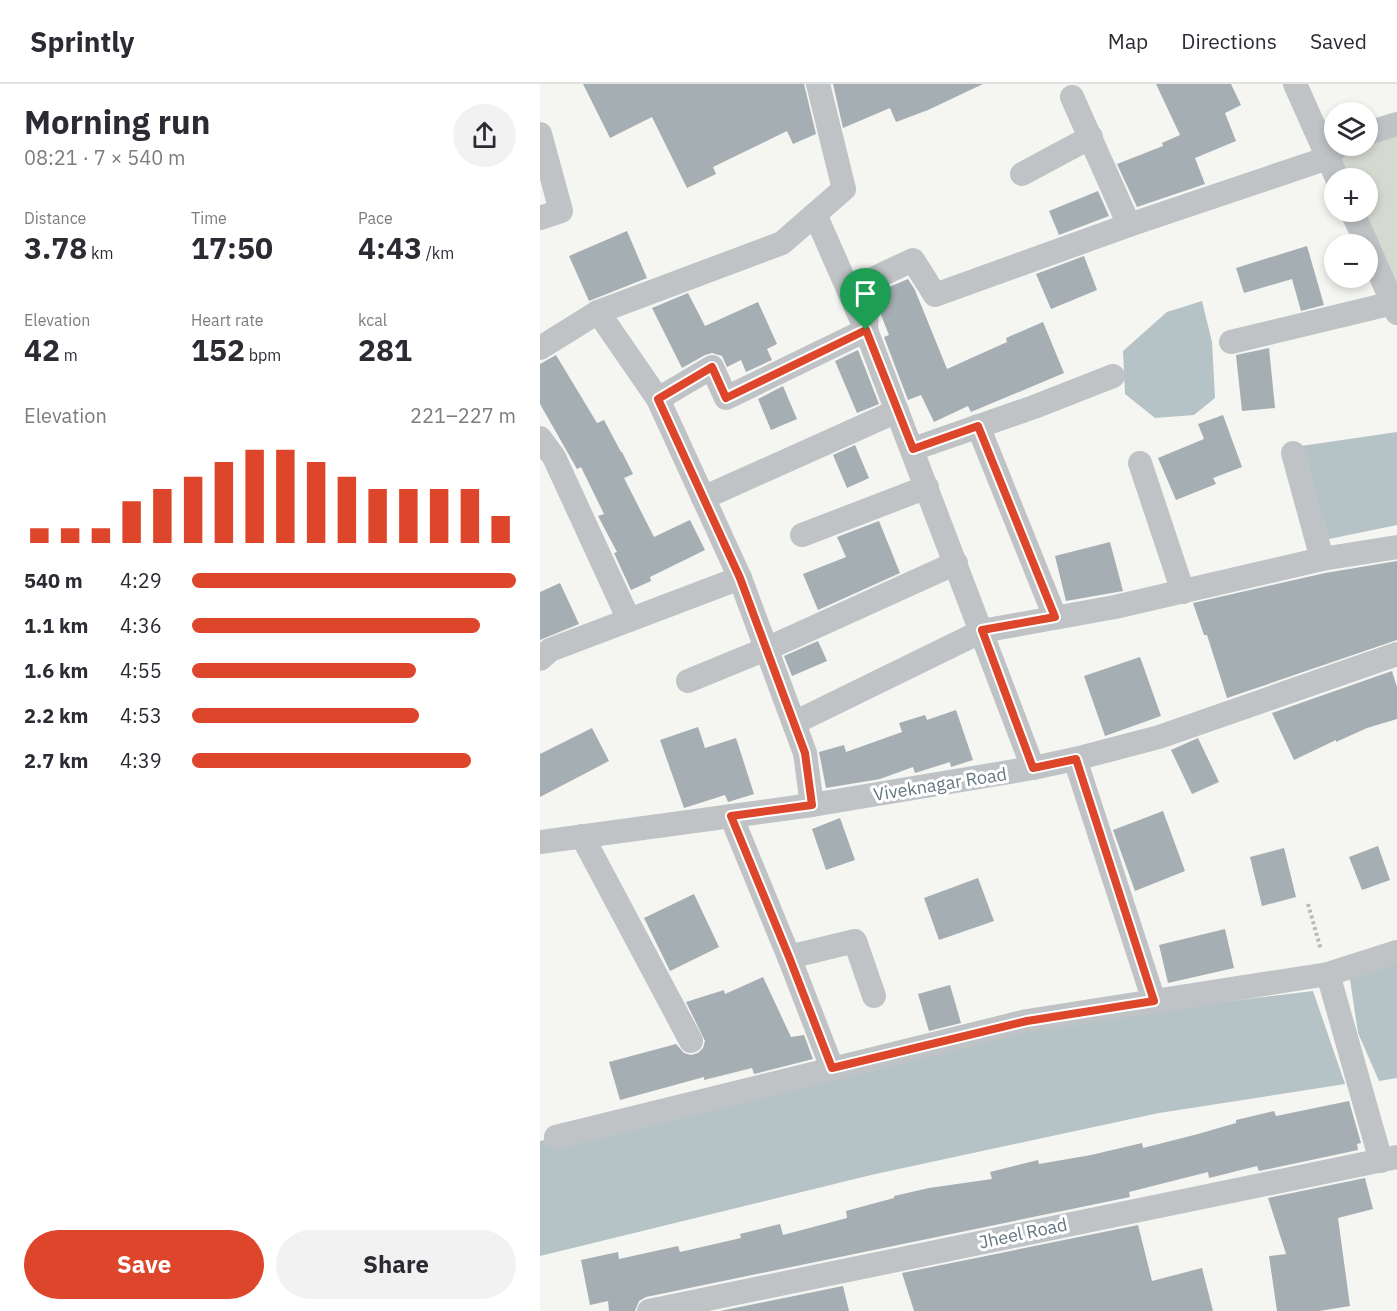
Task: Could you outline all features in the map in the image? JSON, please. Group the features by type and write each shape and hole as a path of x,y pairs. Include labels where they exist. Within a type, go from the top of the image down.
{"street":[{"path":"866,330 868,281 913,260 934,295 1129,225 1334,161 1295,84"},
{"path":"540,348 598,312 782,243 844,189 822,85"},
{"path":"1072,97 1129,225"},
{"path":"1378,130 1397,124"},
{"path":"540,134 561,211 540,218"},
{"path":"1022,174 1091,137"},
{"path":"815,214 866,330 913,449 1033,768"},
{"path":"1231,342 1395,308 1378,270"},
{"path":"598,312 658,399 740,578 805,753 812,805"},
{"path":"658,399 712,367 726,398 866,330"},
{"path":"913,449 1035,407 1113,376"},
{"path":"703,498 897,411"},
{"path":"978,426 1055,617"},
{"path":"540,438 554,457 629,620"},
{"path":"1293,453 1322,559"},
{"path":"1140,463 1183,592"},
{"path":"802,535 927,487"},
{"path":"794,723 982,630 1183,592 1322,559 1397,547"},
{"path":"688,681 766,649 956,563"},
{"path":"541,655 740,578"},
{"name":"Viveknagar Road","path":"540,842 812,805 1076,759 1159,737 1397,654"},
{"path":"1076,759 1154,1001"},
{"path":"731,816 832,1068"},
{"path":"582,837 691,1041"},
{"path":"789,957 855,941 874,996"},
{"path":"556,1137 1027,1021 1328,974 1397,952"},
{"path":"1328,974 1389,1159"},
{"name":"Jheel Road","path":"649,1311 1389,1159"}],"path":[{"path":"1308,904 1328,974"}],"shaded area":[{"path":"1397,128 1397,296 1378,255 1378,234 1368,234 1363,222 1378,222 1378,168 1338,168 1337,165 1341,156 1378,156 1378,134"},
{"path":"1202,301 1212,342 1215,398 1194,415 1155,418 1125,394 1123,351 1167,312"},
{"path":"1397,432 1397,525 1329,539 1301,446"},
{"path":"1397,955 1397,1078 1379,1081 1358,1033 1349,973"},
{"path":"1313,991 1345,1084 1159,1113 871,1175 540,1256 540,1141 1026,1026"}],"building":[{"path":"583,84 804,84 816,134 793,144 787,131 713,167 716,174 687,188 652,117 610,138"},
{"path":"833,84 983,84 928,110 896,122 890,108 843,128"},
{"path":"1156,84 1231,84 1241,105 1225,113 1236,141 1195,158 1205,184 1137,207 1117,164 1163,146 1162,143 1180,135"},
{"path":"1098,191 1109,216 1059,235 1049,211"},
{"path":"627,231 647,278 589,301 569,256"},
{"path":"1307,246 1324,305 1301,311 1292,279 1244,293 1236,268"},
{"path":"1084,256 1097,290 1051,309 1036,274"},
{"path":"908,279 915,290 947,369 1007,342 1006,338 1043,322 1064,373 971,412 968,406 934,422 921,395 908,400 884,337 889,335 881,315 882,290"},
{"path":"688,293 705,326 758,302 777,344 767,349 772,360 746,372 741,360 727,367 722,356 712,353 682,368 652,308"},
{"path":"1269,348 1275,408 1242,411 1236,355"},
{"path":"858,350 879,404 857,413 835,361"},
{"path":"556,355 597,423 604,420 622,452 633,474 624,478 654,537 690,520 705,550 650,577 651,581 631,590 614,553 617,552 598,516 604,514 581,467 577,469 540,404 540,364"},
{"path":"783,386 797,419 771,430 758,399"},
{"path":"1223,415 1242,467 1213,478 1216,484 1176,500 1158,458 1204,439 1198,424"},
{"path":"855,445 869,478 847,488 833,455"},
{"path":"879,521 900,573 818,610 803,574 846,557 837,537"},
{"path":"1110,542 1123,591 1066,601 1055,556"},
{"path":"1397,561 1397,640 1227,698 1207,635 1204,635 1193,603 1325,573"},
{"path":"560,583 579,624 540,640 540,592"},
{"path":"818,641 827,661 792,676 784,656"},
{"path":"1140,657 1161,716 1105,736 1084,676"},
{"path":"1392,671 1397,687 1397,719 1367,728 1336,742 1336,740 1294,760 1272,713"},
{"path":"956,710 973,760 951,767 950,762 915,773 913,767 880,779 826,788 819,752 844,745 846,752 902,732 899,723 925,715 927,720"},
{"path":"698,727 705,748 736,738 754,794 728,802 725,795 684,808 660,740"},
{"path":"592,728 609,761 540,797 540,754"},
{"path":"1198,738 1219,782 1192,794 1171,750"},
{"path":"1163,811 1185,871 1135,891 1113,830"},
{"path":"840,818 855,860 826,870 812,829"},
{"path":"1378,846 1390,880 1362,890 1349,857"},
{"path":"1284,848 1296,897 1262,906 1250,857"},
{"path":"978,878 994,921 939,940 924,898"},
{"path":"694,894 719,947 670,971 644,918"},
{"path":"1225,929 1234,968 1168,983 1159,945"},
{"path":"763,977 791,1037 804,1035 813,1059 754,1074 752,1068 704,1080 704,1077 620,1100 609,1062 676,1044 684,1053 691,1055 698,1053 705,1041 686,1002 724,990 725,994"},
{"path":"950,985 961,1023 929,1031 918,994"},
{"path":"1349,1101 1361,1143 1357,1144 1358,1150 1259,1171 1257,1166 1209,1178 1208,1172 1129,1192 1130,1197 646,1297 639,1301 635,1311 609,1311 608,1301 590,1305 581,1260 618,1252 619,1259 678,1246 680,1252 741,1238 740,1234 780,1224 783,1235 847,1218 846,1211 894,1198 894,1196 929,1188 992,1179 990,1172 1038,1160 1039,1164 1142,1143 1143,1148 1274,1111 1276,1116"},
{"path":"1365,1178 1373,1209 1338,1218 1350,1306 1319,1311 1277,1311 1269,1256 1286,1254 1268,1198"},
{"path":"1138,1225 1152,1281 1202,1268 1213,1311 914,1311 902,1273"},
{"path":"843,1286 849,1311 720,1311"}],"route":[{"path":"866,330 913,449 978,426 1055,617 982,630 1033,768 1076,759 1154,1001 1027,1021 832,1068 731,816 812,805 805,753 740,578 658,399 712,367 726,398 866,330"}]}
